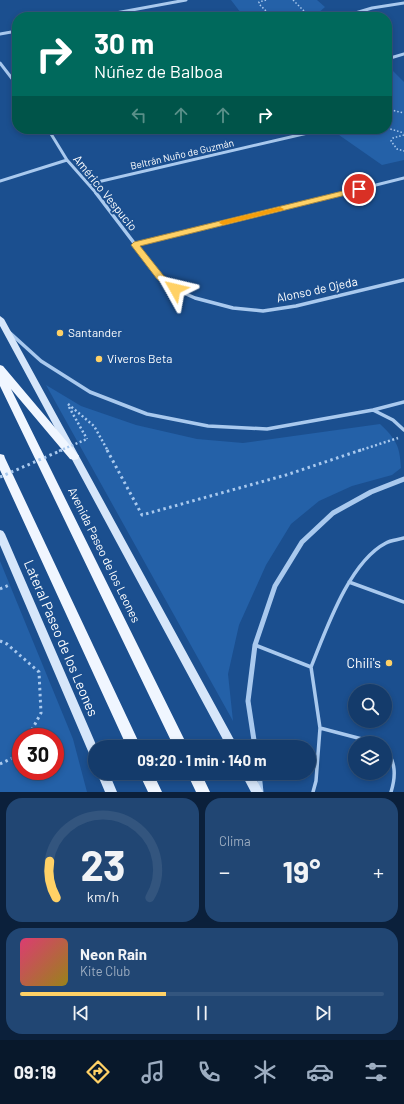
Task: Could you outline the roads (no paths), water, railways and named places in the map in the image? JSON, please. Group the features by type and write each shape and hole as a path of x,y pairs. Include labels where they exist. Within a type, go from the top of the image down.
{"main road":[{"path":"0,369 74,456"},
{"name":"Avenida Paseo de los Leones","path":"0,376 178,740"},
{"path":"0,458 131,740"},
{"path":"149,780 155,792"},
{"path":"197,780 203,792"}],"street":[{"path":"121,12 186,0"},
{"path":"359,12 404,2"},
{"path":"0,34 12,32"},
{"path":"392,58 404,54"},
{"path":"0,63 12,78"},
{"name":"Américo Vespucio","path":"51,134 67,160 89,184 134,245 160,277 175,289 202,300 233,308"},
{"name":"Beltrán Nuño de Guzmán","path":"89,184 304,134"},
{"path":"0,181 67,160"},
{"path":"134,245 404,178"},
{"name":"Alonso de Ojeda","path":"233,308 264,311 296,306 404,280"},
{"name":"Avenida Paseo de los Leones","path":"0,319 229,740"},
{"path":"4,327 41,361 90,392 147,414 208,426 267,429 373,410 404,402"},
{"path":"373,410 393,420 404,430"},
{"path":"254,740 248,701 254,645 274,586 302,542 333,512 371,492 404,479"},
{"name":"Lateral Paseo de los Leones","path":"0,534 89,740"},
{"path":"106,780 111,792"},
{"path":"251,780 259,792"},
{"path":"259,780 259,792"}],"lane":[{"path":"313,792 316,781 320,728 311,667 349,582 365,560 380,547 391,541 404,538"},
{"path":"349,582 404,602"},
{"path":"254,645 311,667"},
{"path":"320,728 350,736"},
{"path":"391,792 395,771 392,759"}],"place":[{"name":"Santander","path":"60,333"},
{"name":"Viveros Beta","path":"99,359"},
{"name":"Chili's","path":"389,663"}]}
